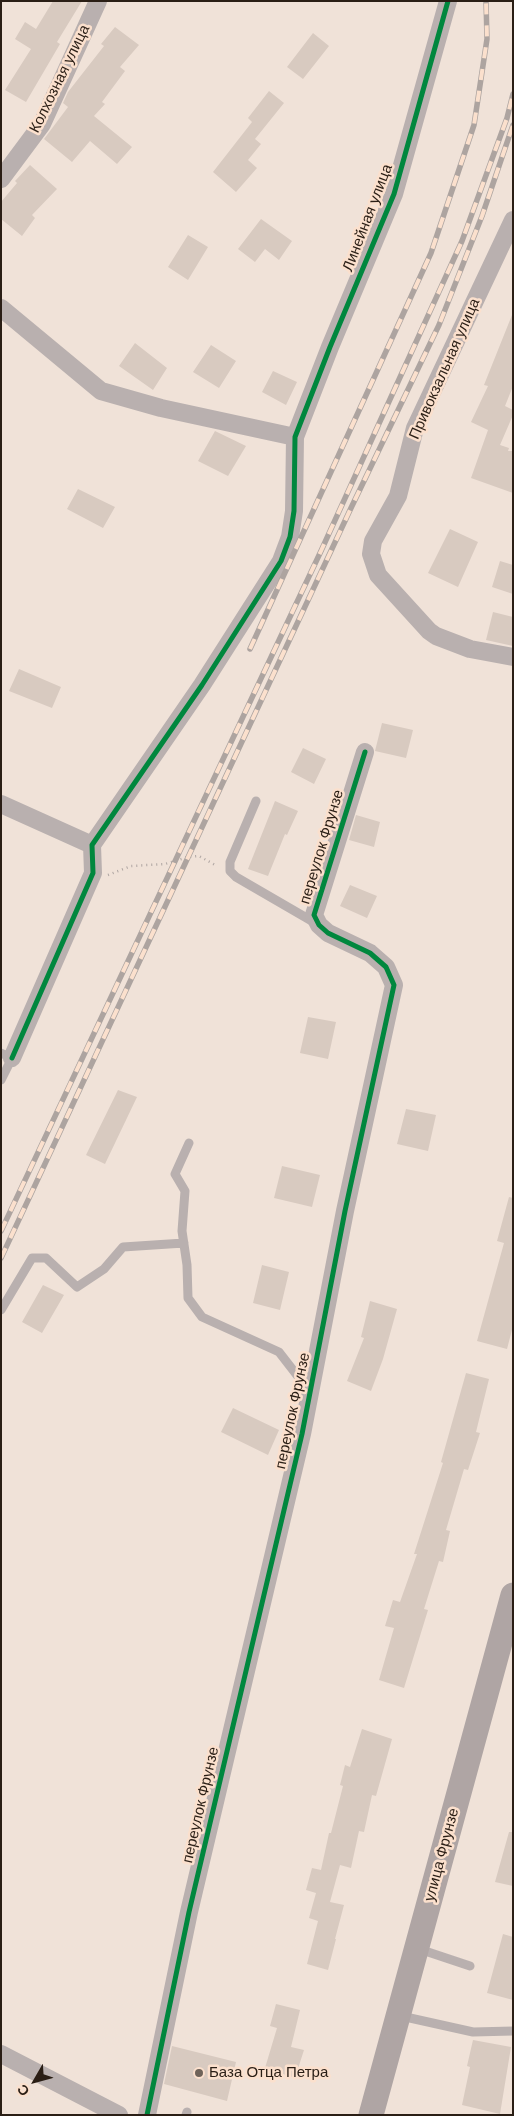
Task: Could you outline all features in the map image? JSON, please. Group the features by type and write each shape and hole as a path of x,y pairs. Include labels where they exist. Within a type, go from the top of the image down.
{"street":[{"name":"Колхозная улица","path":"1,179 42,124 98,1"},
{"name":"Линейная улица","path":"295,437 330,347 394,194 448,1"},
{"name":"Привокзальная улица","path":"513,220 415,428 398,496 371,547 372,562 378,575 429,631 436,636 470,649 513,657"},
{"path":"1,308 101,391 161,408 295,437 294,511 290,537 282,561 202,685 92,845 93,872 7,1055"},
{"name":"переулок Фрунзе","path":"147,2115 189,1912 300,1444 345,1211 394,985 386,967 370,954 328,933 319,925 314,915 365,752"},
{"path":"1,804 92,845"},
{"name":"улица Фрунзе","path":"371,2115 513,1594"},
{"path":"386,2115 392,2080 398,2016"},
{"path":"1,2054 118,2115"}],"lane":[{"path":"256,801 230,862 230,871 236,877 319,925"},
{"path":"1,1080 7,1055"},
{"path":"189,1143 175,1174 185,1192 182,1231 188,1298 202,1317 279,1352 310,1392"},
{"path":"1,1310 32,1258 46,1258 77,1287 104,1269 123,1247 184,1243"},
{"path":"416,1948 470,1966"},
{"path":"398,2016 473,2032 513,2030"}],"path":[{"path":"93,872 104,876 131,866 165,864 199,856 236,877"}],"building":[{"path":"53,1 82,1 57,42 60,44 26,102 5,90 31,49 15,39 25,22 36,29"},
{"path":"115,27 139,45 120,67 125,71 102,102 105,104 94,116 132,147 117,164 90,141 72,162 44,139 68,107 63,103 68,92 104,46 101,44"},
{"path":"313,33 329,46 303,79 287,67"},
{"path":"269,91 284,103 255,139 261,144 248,160 257,168 236,192 213,172 252,122 248,118"},
{"path":"30,165 57,189 32,215 35,218 22,236 1,219 1,202 17,183 15,181"},
{"path":"261,219 292,241 279,260 265,249 255,262 238,249"},
{"path":"188,235 208,247 188,280 168,267"},
{"path":"512,315 513,386 505,406 513,410 513,415 500,445 509,448 508,451 513,451 513,493 471,478 488,430 471,422 488,386 484,385"},
{"path":"135,343 167,368 153,390 119,366"},
{"path":"211,345 236,361 219,388 193,372"},
{"path":"273,371 297,382 286,405 262,392"},
{"path":"215,431 246,446 228,476 198,461"},
{"path":"78,489 115,507 103,528 67,509"},
{"path":"450,529 478,542 458,587 428,573"},
{"path":"500,561 513,565 513,594 492,587"},
{"path":"493,612 513,617 513,646 486,640"},
{"path":"19,669 61,687 52,708 9,691"},
{"path":"382,723 413,730 406,758 375,751"},
{"path":"303,748 326,759 314,784 291,772"},
{"path":"275,801 298,811 287,835 285,834 268,876 248,869"},
{"path":"356,815 380,822 374,847 349,840"},
{"path":"350,885 377,896 367,918 340,906"},
{"path":"308,1017 336,1022 328,1059 300,1053"},
{"path":"118,1090 137,1097 105,1164 86,1155"},
{"path":"406,1109 436,1115 428,1151 397,1144"},
{"path":"282,1166 320,1175 312,1207 274,1198"},
{"path":"509,1197 513,1198 513,1326 507,1349 477,1341 504,1243 497,1241"},
{"path":"262,1265 289,1272 280,1310 253,1303"},
{"path":"43,1285 64,1295 42,1333 22,1322"},
{"path":"370,1301 397,1309 383,1359 371,1391 347,1381 364,1338 361,1337"},
{"path":"466,1373 489,1379 476,1432 480,1433 468,1470 464,1469 446,1530 450,1531 443,1562 439,1561 424,1609 428,1610 404,1688 379,1680 394,1628 385,1626 393,1600 400,1602 417,1554 414,1554 443,1463 441,1462"},
{"path":"233,1408 279,1430 268,1455 221,1432"},
{"path":"362,1729 392,1739 376,1796 372,1795 364,1832 359,1831 351,1868 340,1865 330,1902 344,1905 328,1970 307,1964 318,1921 309,1918 316,1893 306,1890 312,1868 321,1870 329,1833 331,1833 343,1786 340,1785 345,1765 350,1767"},
{"path":"509,1832 513,1832 513,1886 495,1882"},
{"path":"503,1934 513,1937 513,2000 487,1993"},
{"path":"276,2004 300,2010 291,2047 304,2050 295,2078 265,2068 277,2028 270,2026"},
{"path":"473,2040 511,2047 500,2114 462,2105 470,2067 467,2066"},
{"name":"База Отца Петра","path":"172,2046 236,2062 227,2101 164,2084"}],"railway":[{"path":"250,649 431,253 474,125 487,39 486,1"},
{"path":"1,1231 321,551 462,241 507,118 513,94"},
{"path":"1,1258 351,508 439,325 482,216 513,125"}],"cycle path":[{"path":"12,1058 93,873 92,845 202,685 281,561 290,537 294,511 295,437 330,347 394,194 448,1"},
{"path":"147,2115 189,1912 302,1434 345,1211 394,985 386,967 370,953 328,933 319,925 314,915 365,752"}],"place":[{"name":"База Отца Петра","path":"199,2073"}]}
